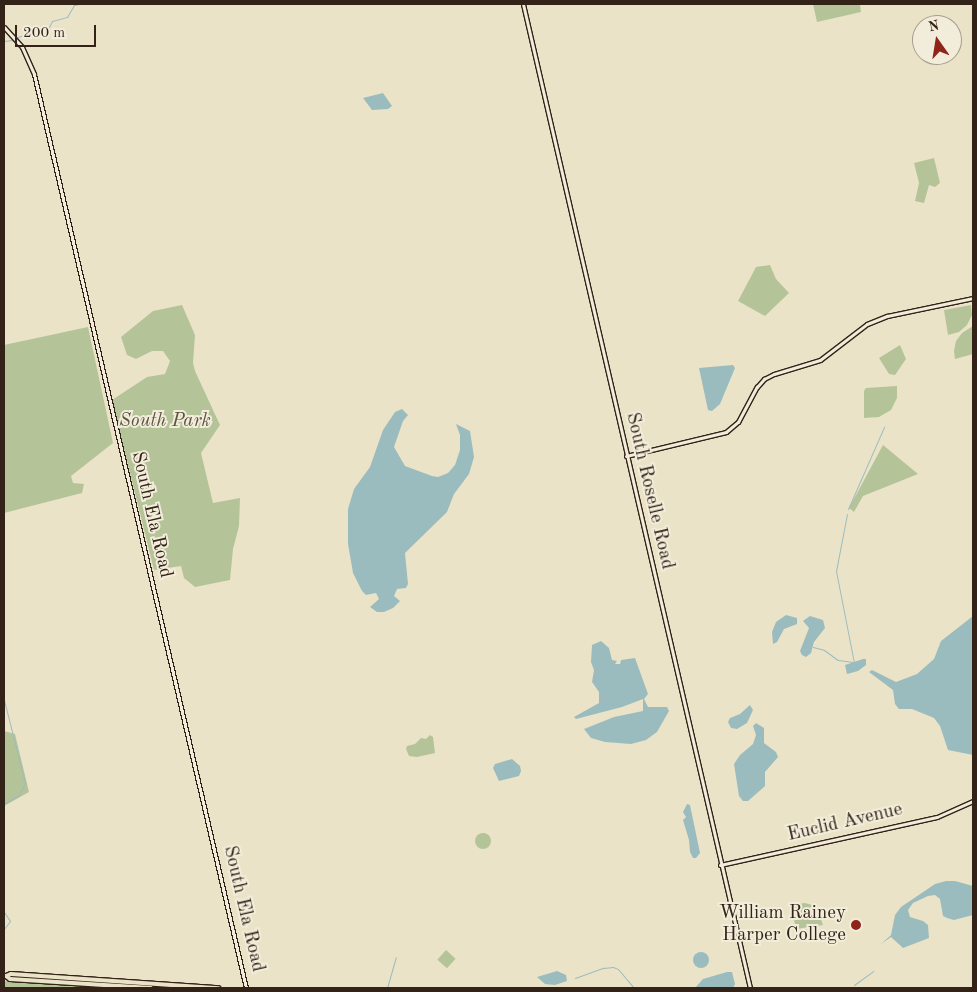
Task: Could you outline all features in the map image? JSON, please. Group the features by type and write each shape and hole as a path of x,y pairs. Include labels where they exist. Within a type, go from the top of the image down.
{"main road":[{"name":"South Roselle Road","path":"523,4 748,987"},
{"name":"South Ela Road","path":"4,27 22,47 34,74 246,988"},
{"path":"626,456 726,432 738,422 756,387 764,379 820,360 867,324 887,316 973,298"},
{"name":"Euclid Avenue","path":"720,865 937,817 973,801"},
{"path":"5,976 10,974 219,988"},
{"path":"5,976 10,979 151,988"}],"green space":[{"path":"813,4 860,4 861,12 817,22"},
{"path":"934,158 940,183 935,187 929,185 924,203 915,201 919,183 914,163"},
{"path":"770,265 776,279 789,293 765,316 738,301 756,267"},
{"name":"South Park","path":"182,305 195,335 193,363 195,371 220,425 201,453 213,503 240,498 239,526 233,549 230,580 195,587 184,578 181,566 154,570 112,400 147,377 165,374 170,361 163,351 152,351 136,359 127,355 121,337 153,311"},
{"path":"971,305 972,315 967,325 959,332 948,335 944,310"},
{"path":"973,326 973,354 955,359 956,341 962,333"},
{"path":"88,327 113,443 71,476 73,483 84,484 82,493 4,513 4,345"},
{"path":"900,345 906,359 895,375 889,374 879,358"},
{"path":"897,386 897,398 891,410 879,417 864,418 864,391 866,388"},
{"path":"883,445 918,474 863,496 854,512 849,508"},
{"path":"4,731 15,734 29,792 4,806"},
{"path":"430,735 433,737 435,753 417,757 409,756 406,749 407,746 415,744 421,738 426,739"},
{"path":"480,833 486,833 491,838 489,847 480,849 475,844 475,838"},
{"path":"805,903 816,906 823,925 796,929 791,905"},
{"path":"446,950 456,959 447,968 437,960"},
{"path":"4,981 26,982 112,988 4,988"}],"water":[{"path":"383,93 392,106 388,109 372,110 363,98"},
{"path":"733,365 735,368 720,404 712,411 708,410 699,368"},
{"path":"402,409 408,415 403,421 394,447 405,466 438,477 448,473 455,465 460,450 460,435 456,424 470,431 474,457 469,474 454,494 447,512 405,553 408,584 406,588 397,589 394,596 400,601 393,608 384,612 377,612 370,607 379,599 376,593 366,595 353,573 348,544 348,509 354,489 370,467 383,430 395,412"},
{"path":"786,615 797,618 797,624 784,629 777,642 773,644 772,632 776,622"},
{"path":"810,616 823,620 825,628 814,642 811,653 806,657 800,651 809,628 803,621"},
{"path":"973,616 973,755 948,750 940,726 934,718 912,709 899,709 895,704 893,690 869,672 872,670 896,682 917,674 934,659 941,641"},
{"path":"601,641 609,648 612,660 617,661 615,664 620,664 621,660 635,658 648,694 644,699 648,707 667,707 669,711 657,732 646,740 631,744 605,742 591,738 584,729 614,717 643,711 643,699 622,707 576,719 574,717 599,703 599,692 592,682 594,670 591,662 592,645"},
{"path":"866,659 866,665 858,671 847,674 845,665"},
{"path":"750,705 753,710 747,723 737,729 731,728 728,722 730,718 740,714"},
{"path":"756,723 764,728 764,743 776,752 778,757 765,772 765,786 748,801 743,801 739,796 734,764 740,755 753,744 756,735 753,726"},
{"path":"512,759 520,766 519,776 499,781 493,768 495,764"},
{"path":"687,804 690,805 700,853 696,858 693,858 690,852 689,840 683,820 686,817 683,812"},
{"path":"955,881 973,886 973,915 954,920 947,918 943,916 940,899 935,895 928,896 913,903 908,910 910,917 923,921 928,925 929,938 903,948 891,937 881,944 891,935 895,915 901,907 935,884"},
{"path":"698,952 704,952 709,957 707,966 698,968 693,963 693,957"},
{"path":"557,971 566,975 567,981 555,985 545,984 537,977"},
{"path":"732,972 735,984 733,988 695,988 703,979"}],"waterway":[{"path":"17,37 48,29 52,21 67,17 74,5 79,4"},
{"path":"4,41 12,40"},
{"path":"848,509 884,427"},
{"path":"847,514 836,571 854,663"},
{"path":"813,647 824,650 838,660 853,662"},
{"path":"4,700 25,783 19,795 4,804"},
{"path":"4,912 10,921 4,929"},
{"path":"387,988 396,957"},
{"path":"575,978 603,968 613,967 618,969 634,988"},
{"path":"854,985 873,971"}],"place":[{"name":"William Rainey Harper College","path":"856,925"}]}
